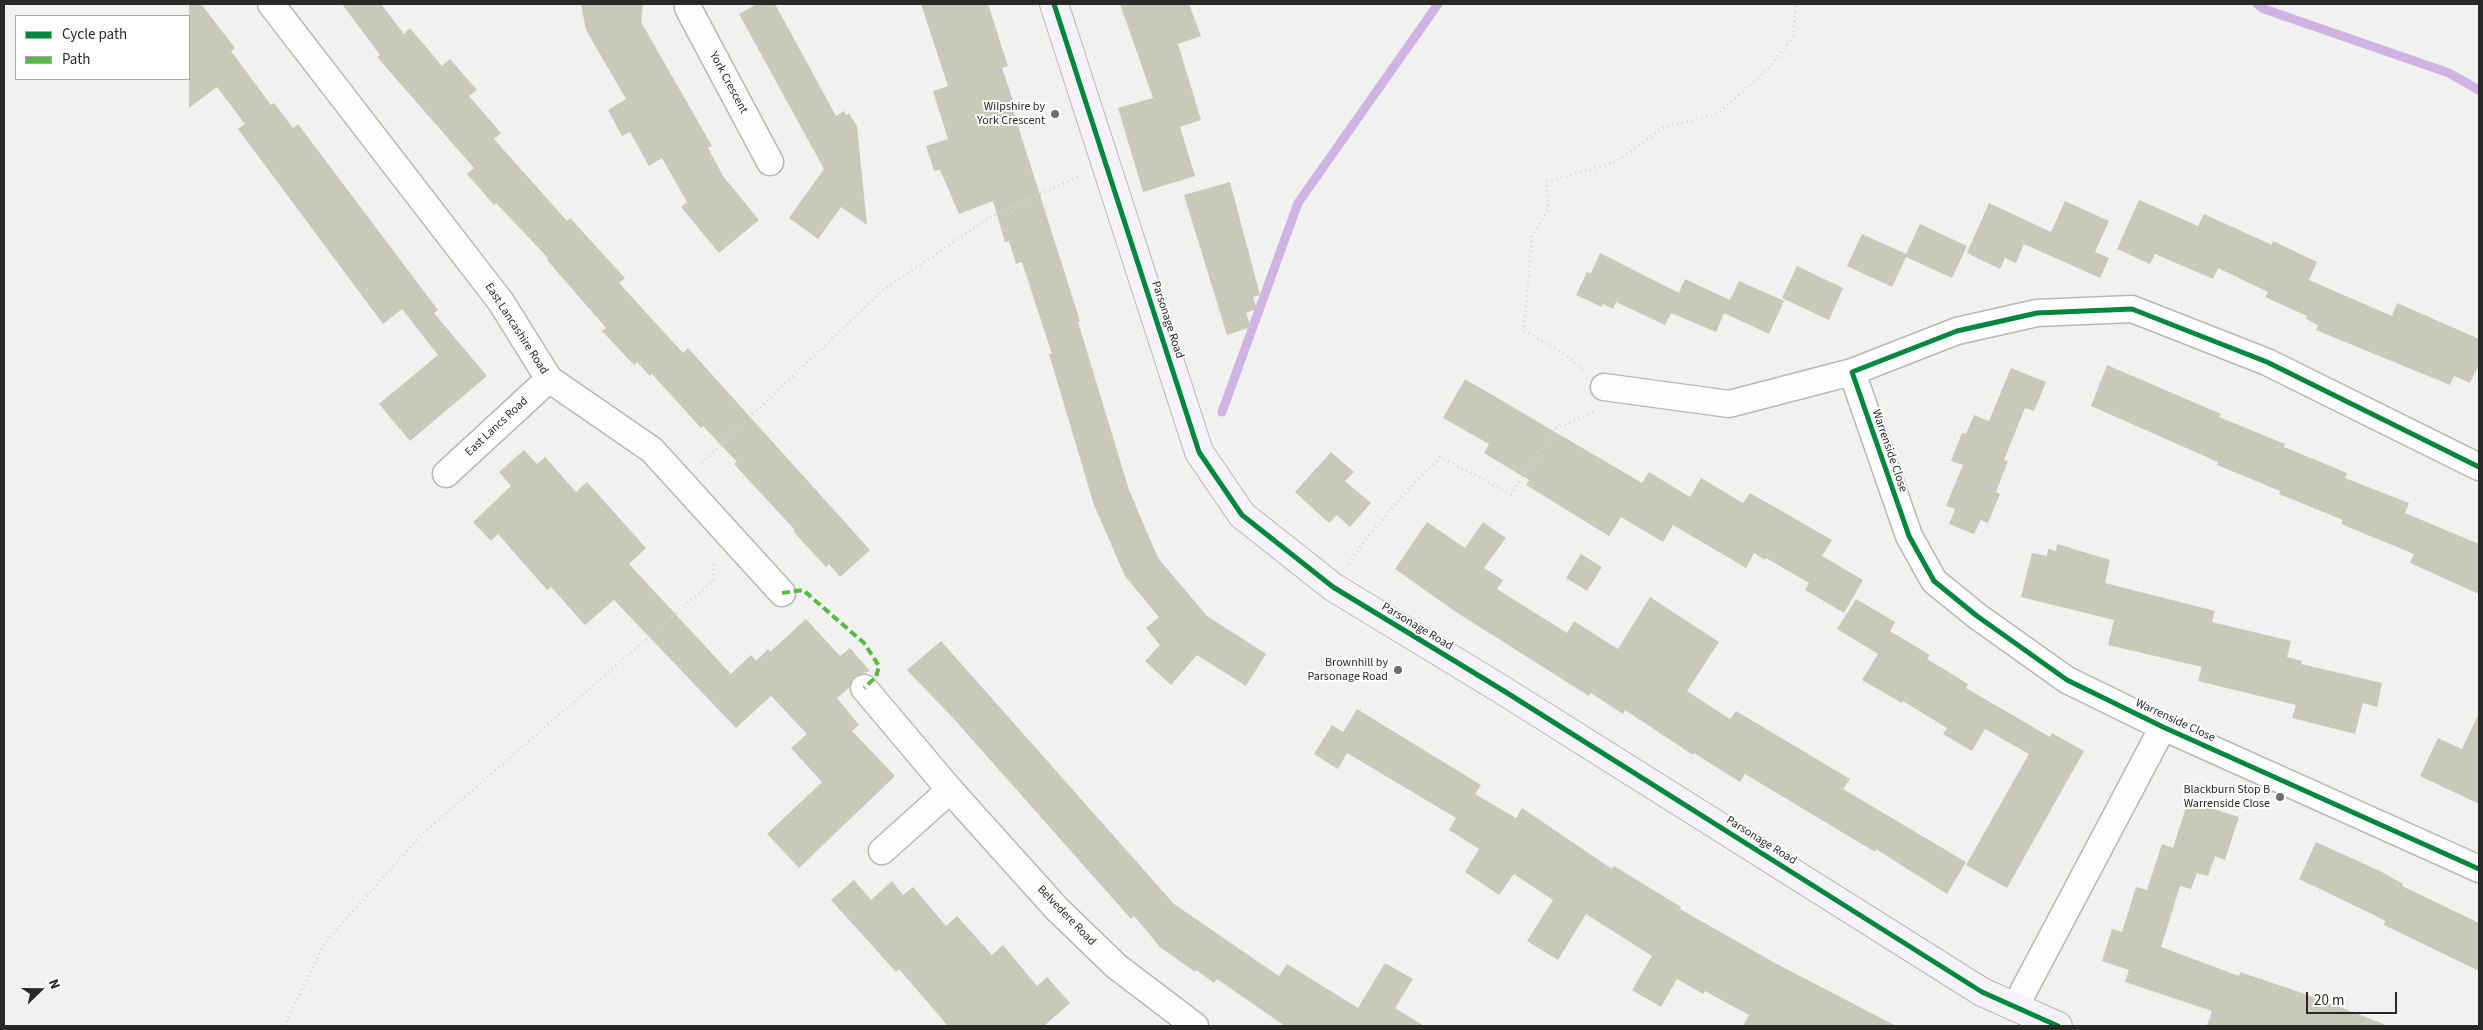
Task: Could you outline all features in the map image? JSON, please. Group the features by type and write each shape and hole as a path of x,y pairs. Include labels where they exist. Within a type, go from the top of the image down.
{"street":[{"name":"East Lancashire Road","path":"271,4 502,302 549,379 652,450 782,592"},
{"name":"York Crescent","path":"688,4 688,8 770,162"},
{"name":"Parsonage Road","path":"1054,4 1199,452 1242,515 1333,587 1982,992 2058,1026"},
{"path":"1604,386 1729,404 1852,372 1957,331 2037,313 2132,309 2267,362 2479,467"},
{"name":"Warrenside Close","path":"1852,372 1909,536 1934,581 1976,616 2067,680 2163,727 2479,868"},
{"name":"East Lancs Road","path":"446,474 549,379"},
{"name":"Belvedere Road","path":"864,688 950,790 1057,909 1116,966 1195,1026"},
{"name":"Warrenside Close","path":"2015,1008 2163,727"},
{"path":"882,851 950,790"}],"path":[{"path":"1333,587 1366,539 1403,495 1440,458 1511,494 1555,429 1592,414 1604,386 1567,356 1524,330 1532,236 1548,209 1546,182 1616,162 1664,127 1716,115 1768,70 1793,37 1796,4"},
{"path":"701,464 884,289 992,216 1106,164"},
{"path":"284,1026 324,944 420,836 713,582 714,518"}],"building":[{"path":"189,4 201,4 235,48 231,51 271,105 274,103 293,128 298,124 438,310 434,313 487,376 410,441 379,404 438,355 402,309 383,324 238,129 245,124 217,87 189,108"},
{"path":"342,4 381,4 404,34 410,28 442,66 450,59 477,90 469,96 501,133 494,139 567,221 570,218 625,278 619,283 683,353 688,348 870,550 840,577 829,564 826,567 793,531 795,530 734,464 737,462 703,426 701,428 652,374 650,376 637,362 634,365 602,331 606,328 547,260 548,258 496,203 494,205 467,174 474,168 377,57 380,55"},
{"path":"581,4 643,4 641,22 712,146 708,148 723,176 759,220 719,253 681,207 687,202 662,158 649,166 630,132 622,136 608,110 626,99 586,30"},
{"path":"757,4 775,4 836,116 844,111 846,115 849,113 857,126 867,225 841,207 818,239 789,218 824,169 739,14"},
{"path":"921,4 988,4 1008,66 1002,68 1015,106 1012,107 1080,321 1078,322 1129,490 1158,558 1207,616 1266,654 1246,686 1197,655 1171,685 1145,661 1160,645 1146,628 1159,617 1125,576 1094,505 1049,354 1052,354 1022,262 1016,264 1009,241 1005,242 993,201 959,214 940,170 934,171 926,146 948,139 933,91 948,86"},
{"path":"1120,4 1189,4 1201,36 1178,44 1201,120 1180,127 1195,176 1143,192 1118,108 1153,98"},
{"path":"1230,182 1260,295 1253,297 1257,309 1246,313 1251,327 1227,335 1184,195"},
{"path":"2139,200 2198,226 2204,214 2272,245 2273,241 2317,262 2309,280 2392,316 2397,303 2479,339 2479,364 2470,383 2454,376 2450,385 2316,330 2318,325 2306,319 2307,316 2265,297 2268,292 2218,268 2213,279 2155,254 2150,264 2117,249"},
{"path":"2065,201 2109,221 2095,252 2109,258 2100,278 2024,244 2016,263 2005,258 2000,269 1967,253 1989,203 2051,232"},
{"path":"1920,224 1967,246 1952,278 1906,257 1892,287 1847,266 1862,234 1906,254"},
{"path":"1600,253 1679,293 1685,279 1730,300 1739,281 1784,301 1769,334 1724,313 1716,332 1671,313 1665,325 1616,302 1613,309 1603,304 1602,307 1576,295 1587,272 1591,273"},
{"path":"1797,266 1843,288 1829,320 1782,298"},
{"path":"2107,365 2221,414 2219,417 2285,444 2284,447 2347,473 2345,478 2409,503 2405,513 2479,544 2479,594 2410,563 2414,554 2341,524 2343,520 2279,494 2280,491 2217,465 2218,462 2091,406"},
{"path":"2011,368 2046,382 2034,411 2025,408 2004,460 2008,461 1996,492 2000,494 1988,523 1981,520 1974,534 1949,524 1955,509 1946,506 1963,465 1951,461 1962,433 1966,434 1974,415 1989,421"},
{"path":"1465,379 1642,483 1649,472 1690,497 1701,478 1743,503 1750,493 1832,540 1822,556 1863,580 1844,613 1805,590 1809,583 1766,558 1765,560 1754,553 1746,568 1673,525 1663,542 1621,517 1609,536 1526,485 1529,480 1484,453 1489,444 1443,418"},
{"path":"524,450 537,464 545,457 576,492 587,482 646,548 629,564 731,674 751,655 756,661 768,649 770,652 806,619 840,656 850,648 870,671 855,676 849,688 837,698 859,725 852,731 895,776 799,868 767,834 822,782 791,748 807,734 771,696 736,728 614,600 585,625 551,587 547,590 498,534 491,541 473,522 511,486 499,472"},
{"path":"1331,452 1354,472 1345,481 1371,503 1350,527 1337,515 1329,523 1295,492"},
{"path":"1427,522 1465,548 1483,522 1506,538 1484,568 1503,580 1497,589 1567,633 1574,621 1618,649 1650,597 1719,642 1687,691 1730,719 1736,711 1850,779 1843,789 1966,862 1947,894 1876,849 1875,852 1745,774 1740,782 1694,753 1693,755 1625,710 1623,714 1591,693 1589,696 1459,614 1395,569"},
{"path":"2057,544 2110,560 2105,583 2215,611 2212,622 2291,641 2287,657 2302,661 2301,664 2382,683 2377,707 2363,703 2355,734 2292,718 2296,705 2198,681 2202,667 2108,645 2114,620 2021,597 2032,553 2047,556 2048,549 2056,551"},
{"path":"1581,554 1602,567 1587,591 1566,578"},
{"path":"1856,599 1895,622 1890,631 1930,655 1927,659 1968,684 1966,688 2050,737 2052,733 2084,751 2007,888 1966,865 2029,754 1985,729 1972,751 1943,734 1947,728 1903,701 1902,703 1862,680 1878,654 1837,629"},
{"path":"941,641 1174,904 1279,976 1287,964 1358,1008 1385,963 1413,979 1395,1008 1424,1026 1285,1026 1217,979 1214,983 1160,947 1134,916 1131,919 954,719 907,670"},
{"path":"1357,709 1481,785 1475,794 1516,818 1522,808 1612,869 1614,866 1681,907 1680,909 1775,963 1896,1026 1743,1026 1749,1015 1705,991 1703,994 1677,979 1661,1007 1632,990 1652,956 1586,914 1558,960 1527,941 1553,900 1514,874 1499,895 1465,872 1479,849 1449,830 1456,818 1347,753 1338,769 1314,754 1332,725 1343,732"},
{"path":"2479,713 2479,804 2420,776 2438,738 2462,749"},
{"path":"2188,801 2239,817 2225,860 2215,856 2208,876 2197,873 2191,889 2180,886 2161,947 2239,976 2240,972 2308,995 2384,1024 2384,1026 2207,1026 2212,1011 2125,982 2129,970 2102,961 2112,929 2122,932 2136,887 2147,890 2162,844 2173,848"},
{"path":"2316,842 2382,872 2403,884 2402,886 2479,923 2479,971 2384,925 2385,921 2299,879"},
{"path":"854,880 871,900 892,881 903,895 913,887 946,926 957,916 992,955 1003,945 1037,986 1047,977 1070,1003 1044,1026 948,1026 899,969 896,972 831,900"}],"waterway":[{"path":"1222,412 1298,203 1438,4"},
{"path":"2257,4 2264,9 2449,73 2479,90"}],"marked path":[{"path":"782,593 803,590 864,643 879,666 876,677 864,688"}],"cycle path":[{"path":"1054,4 1199,452 1242,515 1333,587 1504,691 1982,992 2058,1026"},
{"path":"2479,467 2267,362 2132,309 2037,313 1957,331 1852,372 1909,536 1934,581 1977,616 2067,680 2163,727 2479,869"}],"place":[{"name":"Wilpshire by York Crescent","path":"1055,114"},
{"name":"Brownhill by Parsonage Road","path":"1398,670"},
{"name":"Blackburn Stop B Warrenside Close","path":"2280,797"}]}
